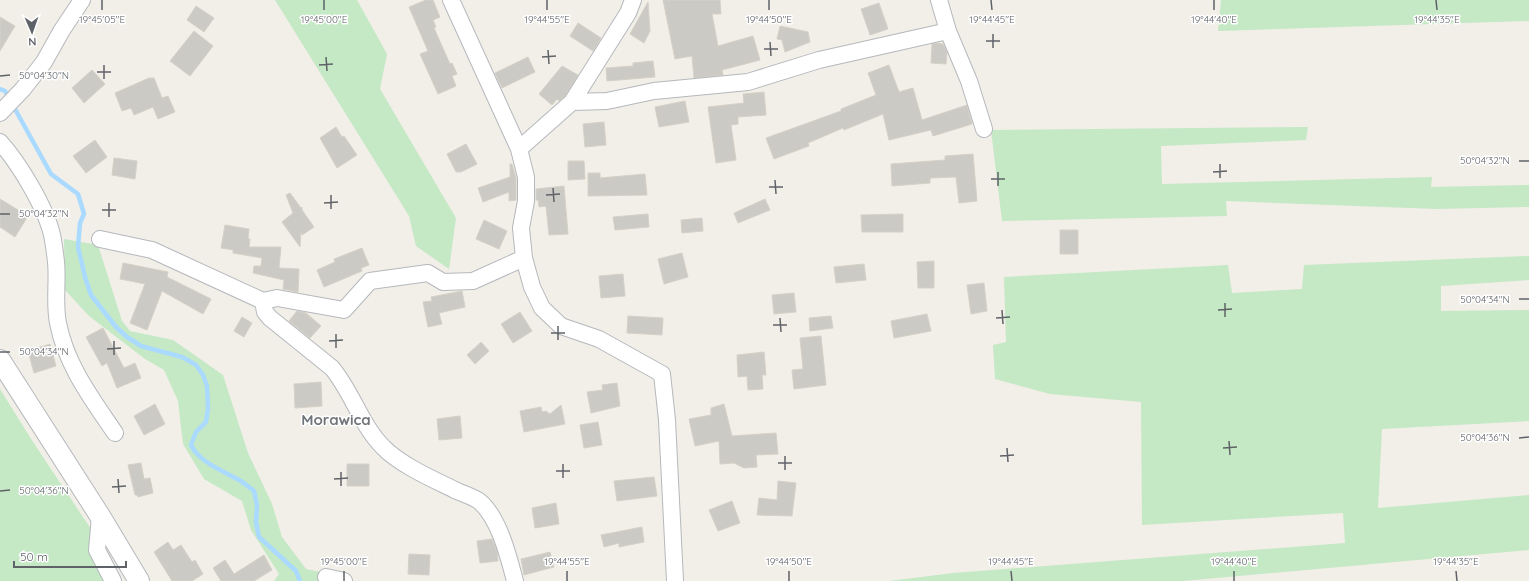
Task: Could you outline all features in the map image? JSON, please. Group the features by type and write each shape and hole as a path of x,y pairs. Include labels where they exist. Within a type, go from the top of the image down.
{"street":[{"path":"0,113 23,89 44,62 62,30 82,0"},
{"path":"451,0 519,149 526,177 526,201 521,228 524,258 532,287 542,308 561,326 599,339 662,374 667,420 675,581"},
{"path":"519,149 572,102 624,19 633,0"},
{"path":"939,0 948,31 969,81 984,129"},
{"path":"572,102 607,101 654,91 748,82 819,60 948,31"},
{"path":"0,142 17,164 36,196 52,234 56,264 55,300 58,323 66,350 78,376 115,433"},
{"path":"100,239 152,250 262,301 277,298 344,310 370,281 428,273 443,282 473,280 524,258"},
{"path":"262,301 270,318 332,368 340,378 372,435 384,449 422,474 479,502 491,516 505,544 515,581"},
{"path":"0,360 100,516 139,581"},
{"path":"100,516 97,550 113,581"},
{"path":"326,577 344,581"}],"green space":[{"path":"275,0 357,0 387,54 380,89 456,218 449,269 416,246 409,216"},
{"path":"1221,0 1529,0 1529,21 1218,31"},
{"path":"1308,127 1306,140 1161,146 1162,184 1432,177 1431,187 1529,185 1529,207 1437,209 1226,201 1227,216 1002,221 991,130"},
{"path":"64,239 98,245 122,321 130,331 173,340 223,375 248,453 272,504 282,537 306,569 353,579 353,581 274,581 279,574 251,530 242,501 204,479 183,444 178,401 164,370 145,359 89,316 65,290"},
{"path":"1529,256 1529,280 1441,286 1441,311 1529,310 1529,421 1382,429 1378,508 1529,495 1529,550 1183,581 889,581 953,573 1345,543 1343,513 1142,525 1141,402 1050,394 995,379 993,345 1006,342 1004,277 1228,265 1232,293 1302,289 1304,265"},
{"path":"0,389 33,442 95,535 109,581 0,581"}],"building":[{"path":"426,0 433,0 440,17 433,20 436,27 434,28 450,64 452,63 457,74 452,76 456,86 438,94 420,54 428,51 409,7"},
{"path":"663,0 720,0 721,14 712,14 718,46 753,36 760,60 722,70 723,75 694,78 692,56 675,59"},
{"path":"648,2 650,31 644,43 630,34"},
{"path":"879,3 888,29 870,35 861,9"},
{"path":"196,6 214,18 204,32 187,20"},
{"path":"0,17 15,26 0,51"},
{"path":"578,23 601,38 593,51 570,36"},
{"path":"780,26 808,32 810,42 785,52 782,40 777,39"},
{"path":"194,31 213,46 190,76 170,61"},
{"path":"932,44 943,44 947,52 946,64 931,63"},
{"path":"528,57 535,72 502,88 495,73"},
{"path":"653,61 655,77 607,81 606,68 633,66 633,63"},
{"path":"889,65 899,92 913,88 922,120 967,105 972,124 933,136 931,130 889,140 883,114 844,130 843,128 808,143 809,146 774,159 766,138 841,111 841,109 876,95 868,73"},
{"path":"562,66 578,75 565,96 559,101 557,99 552,105 539,94"},
{"path":"92,70 105,84 84,103 72,88"},
{"path":"149,78 154,78 162,98 168,96 175,112 158,119 153,107 134,115 131,108 122,111 115,93"},
{"path":"764,92 766,115 738,117 738,124 731,125 736,160 716,163 708,107 744,103 743,94"},
{"path":"685,101 689,122 659,127 655,107"},
{"path":"604,122 606,145 585,147 583,124"},
{"path":"336,127 357,155 337,168 320,138"},
{"path":"95,140 107,157 86,173 73,156"},
{"path":"466,144 477,164 461,172 456,172 447,154"},
{"path":"973,154 977,201 959,203 956,177 930,178 930,183 892,186 891,164 945,160 945,156"},
{"path":"114,158 137,161 135,179 112,175"},
{"path":"568,161 584,161 585,179 568,180"},
{"path":"510,164 512,164 516,178 516,200 509,201 509,192 483,202 478,188 510,177"},
{"path":"588,173 600,173 600,178 645,174 647,195 588,196"},
{"path":"564,186 568,234 549,235 546,206 539,207 538,200 536,200 536,189"},
{"path":"290,193 301,208 302,207 302,210 314,227 302,235 301,232 300,247 282,222 293,213 286,195"},
{"path":"0,199 28,216 15,237 0,227"},
{"path":"765,199 770,210 738,223 734,213"},
{"path":"648,214 649,227 615,230 613,217"},
{"path":"903,214 903,232 862,232 861,215"},
{"path":"702,218 703,231 682,233 681,220"},
{"path":"484,220 507,231 499,249 476,239"},
{"path":"225,225 249,229 249,247 281,247 279,268 299,269 298,292 283,289 284,280 253,273 254,266 261,266 262,258 233,253 233,250 221,248"},
{"path":"1060,230 1078,230 1078,254 1060,254"},
{"path":"362,248 369,265 361,268 362,271 324,287 317,270 335,262 334,259"},
{"path":"682,253 688,277 664,284 658,259"},
{"path":"934,261 934,288 918,288 917,262"},
{"path":"123,263 168,272 167,277 211,299 203,314 162,291 147,330 130,323 145,284 120,279"},
{"path":"864,264 866,280 836,283 834,267"},
{"path":"623,274 625,296 601,298 599,276"},
{"path":"984,283 987,311 971,314 967,285"},
{"path":"462,291 465,307 439,313 442,324 428,327 423,302 432,301 431,297"},
{"path":"794,293 796,312 774,314 772,295"},
{"path":"297,311 306,313 321,326 310,338 289,321"},
{"path":"520,312 532,331 513,343 501,324"},
{"path":"927,314 931,331 894,338 891,321"},
{"path":"628,316 663,318 662,335 627,333"},
{"path":"831,316 833,328 810,331 809,318"},
{"path":"242,317 252,323 244,337 234,331"},
{"path":"103,328 124,368 135,363 141,378 117,388 107,363 102,366 86,337"},
{"path":"821,336 826,385 794,389 792,370 803,369 800,338"},
{"path":"481,342 489,351 475,364 467,355"},
{"path":"50,344 56,366 34,373 28,351"},
{"path":"764,352 766,375 762,375 763,389 748,390 747,376 738,377 737,355"},
{"path":"321,382 322,406 295,408 294,384"},
{"path":"617,383 620,406 591,413 587,392 603,390 602,385"},
{"path":"155,404 165,424 144,435 134,416"},
{"path":"724,404 732,436 776,433 778,454 756,455 757,467 744,468 734,463 720,464 719,441 695,446 689,419 711,415 711,408"},
{"path":"561,405 565,424 524,432 520,411 541,407 542,412 546,411 550,414"},
{"path":"460,416 462,438 439,440 437,419"},
{"path":"598,422 602,445 584,448 580,425"},
{"path":"141,463 144,479 150,478 153,493 138,497 135,495 128,465"},
{"path":"347,464 369,464 369,486 347,486"},
{"path":"654,477 657,496 617,501 614,481"},
{"path":"778,481 796,483 792,516 757,515 759,498 777,500"},
{"path":"732,501 740,523 718,531 709,510"},
{"path":"556,503 559,524 535,528 532,508"},
{"path":"642,527 644,542 619,547 619,543 604,547 601,535"},
{"path":"492,539 497,551 498,561 480,563 477,541"},
{"path":"168,542 173,550 181,545 192,562 195,560 203,574 192,581 172,581 154,552"},
{"path":"550,552 554,567 524,575 521,559"},
{"path":"409,554 430,555 429,575 408,574"},
{"path":"264,555 272,570 254,581 221,581 213,568 225,560 234,574"}],"waterway":[{"path":"0,89 5,91 51,174 78,194 84,214 80,223 78,247 91,295 116,327 127,337 141,346 182,357 196,365 203,375 207,386 208,408 206,422 196,432 191,445 200,457 239,480 254,491 257,505 256,522 259,537 296,571 300,581"}],"district":[{"name":"Morawica","path":"336,419"}]}
